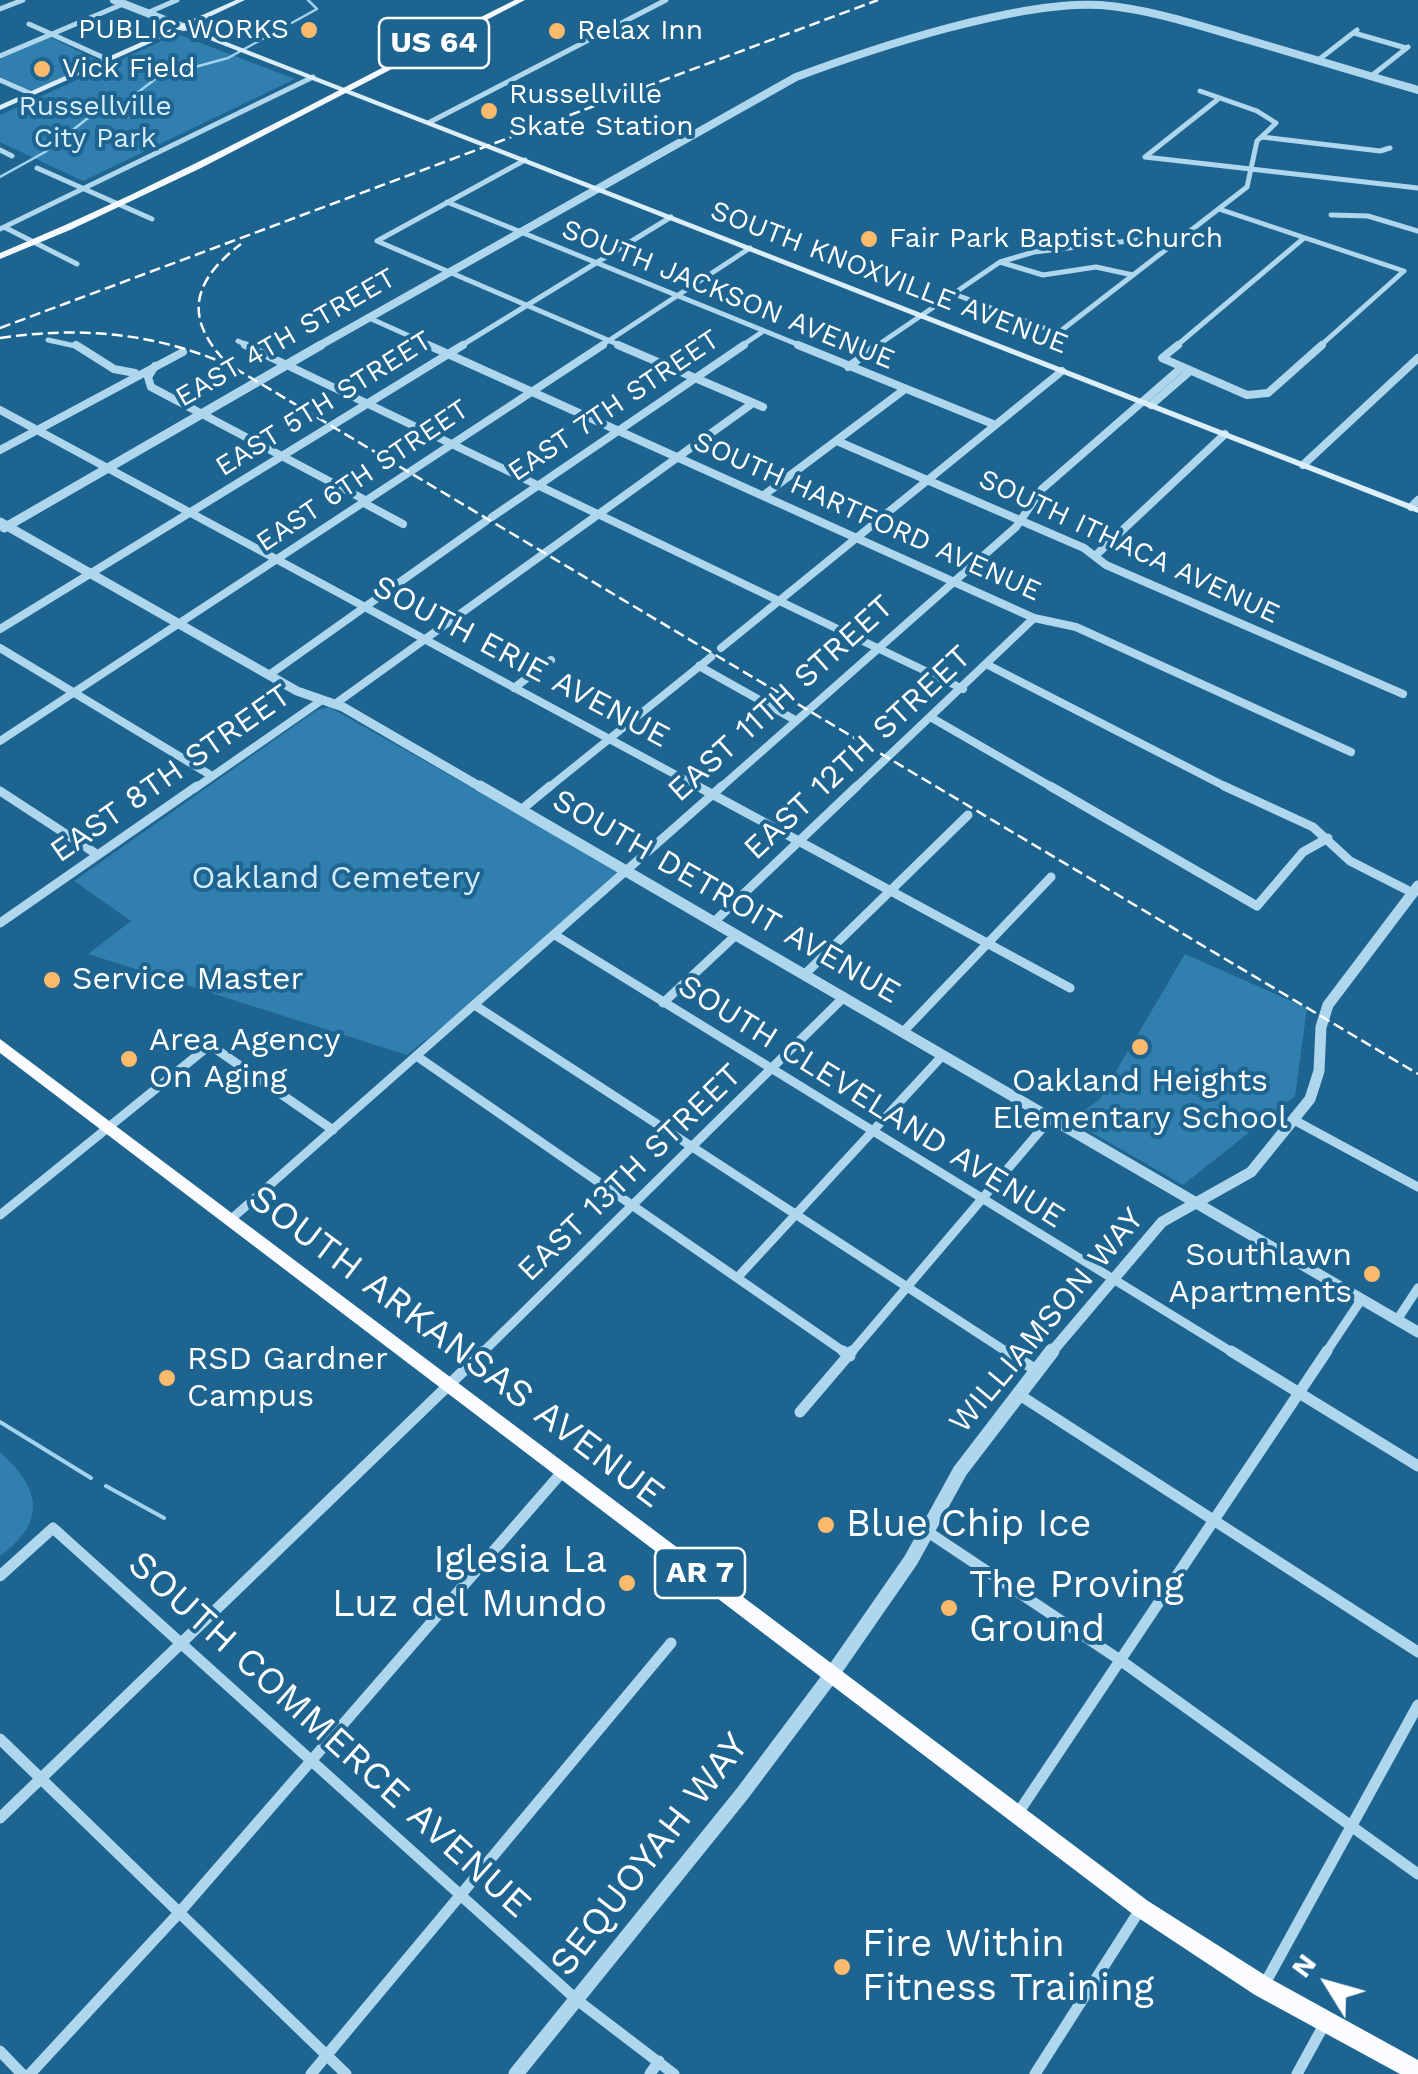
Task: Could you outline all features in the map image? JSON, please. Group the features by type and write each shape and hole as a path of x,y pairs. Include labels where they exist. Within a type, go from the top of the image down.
{"highway":[{"name":"SOUTH ARKANSAS AVENUE","path":"0,1045 1140,1908 1262,1988 1418,2072"}],"main road":[{"path":"0,108 242,0"},
{"name":"US 64","path":"0,256 121,203 520,0"},
{"name":"SOUTH KNOXVILLE AVENUE","path":"183,27 1416,506"}],"street":[{"path":"0,9 22,0"},
{"path":"114,0 183,27"},
{"path":"147,13 177,0"},
{"path":"430,122 666,0"},
{"path":"0,56 124,4"},
{"name":"EAST 4TH STREET","path":"2,526 596,187 796,77 838,61 1038,8 1100,5 1156,12 1418,90"},
{"path":"29,24 109,60"},
{"path":"1317,61 1356,32 1408,46 1370,77"},
{"path":"1,227 313,77"},
{"path":"0,80 32,94"},
{"path":"954,294 1058,334 1247,188 1253,152 1262,136 1276,126 1275,121 1200,91"},
{"path":"1217,100 1145,156 1151,160 1418,188"},
{"path":"1262,136 1380,151 1390,148"},
{"path":"0,150 12,156"},
{"path":"525,160 377,241 522,307 763,407"},
{"path":"37,168 152,219"},
{"name":"SOUTH JACKSON AVENUE","path":"448,202 993,424"},
{"path":"1219,209 1404,271 1268,393 1248,395 1162,358 1304,238"},
{"path":"1331,214 1368,216 1418,232"},
{"name":"EAST 5TH STREET","path":"0,629 671,217"},
{"path":"1,227 77,264"},
{"path":"848,367 918,314 1000,262 1034,252 1146,239"},
{"name":"EAST 6TH STREET","path":"0,741 750,248"},
{"path":"1000,262 1043,276 1096,267 1133,275"},
{"name":"SOUTH HARTFORD AVENUE","path":"368,317 1034,618 1076,628 1351,752"},
{"name":"EAST 7TH STREET","path":"270,675 762,332"},
{"path":"48,340 80,345 122,375 143,372"},
{"path":"238,342 962,689"},
{"path":"0,450 183,352"},
{"path":"1304,465 1418,358"},
{"path":"155,366 148,377 151,387 403,524"},
{"name":"EAST 11TH STREET","path":"1146,403 1180,369"},
{"path":"721,648 1062,370"},
{"name":"EAST 11TH STREET","path":"229,1221 1020,521 1042,489 1190,372"},
{"path":"764,495 906,389"},
{"name":"EAST 8TH STREET","path":"335,704 753,403"},
{"name":"SOUTH ERIE AVENUE","path":"0,410 1070,988"},
{"path":"1096,556 1225,434"},
{"name":"SOUTH ITHACA AVENUE","path":"837,441 1096,556 1106,565 1403,694"},
{"name":"SOUTH DETROIT AVENUE","path":"2,526 270,675 335,704 1418,1332"},
{"name":"EAST 12TH STREET","path":"714,922 1034,618"},
{"path":"0,648 212,776"},
{"path":"521,810 710,657"},
{"path":"514,688 551,660"},
{"path":"988,665 1219,784 1313,827 1350,861 1415,889"},
{"path":"700,666 795,720"},
{"name":"EAST 8TH STREET","path":"0,923 322,700"},
{"path":"932,718 1257,906 1302,852 1328,838"},
{"path":"0,791 98,855"},
{"path":"805,974 968,815"},
{"path":"903,1032 1051,877"},
{"name":"WILLIAMSON WAY","path":"832,1674 928,1532 960,1471 1036,1370 1162,1222 1251,1172 1294,1120 1315,1086 1321,1027 1328,1005 1415,889"},
{"name":"SOUTH CLEVELAND AVENUE","path":"555,935 981,1201 1418,1466"},
{"path":"662,1003 736,935"},
{"name":"EAST 13TH STREET","path":"0,1818 844,998"},
{"path":"476,1006 1036,1370"},
{"path":"1,1212 210,1046 333,1130"},
{"path":"418,1056 850,1356"},
{"path":"738,1278 944,1056"},
{"path":"800,1412 1051,1118"},
{"path":"1294,1120 1418,1188"},
{"path":"1397,1320 1418,1288"},
{"path":"1017,1815 1362,1300"},
{"path":"1018,1394 1418,1652"},
{"path":"30,2074 178,1914 563,1471"},
{"path":"0,1576 53,1528"},
{"name":"SOUTH COMMERCE AVENUE","path":"53,1528 577,2000 660,2061"},
{"path":"928,1532 1120,1660 1418,1874"},
{"path":"311,2074 670,1643"},
{"name":"SEQUOYAH WAY","path":"516,2074 742,1794 832,1674"},
{"path":"1262,1988 1418,1706"},
{"path":"0,1738 346,2074"},
{"path":"1035,2074 1140,1908"},
{"path":"1297,2074 1325,2023"},
{"path":"0,2050 22,2074"},
{"path":"650,2074 660,2061 674,2074"}],"green space":[{"name":"Russellville City Park","path":"177,34 295,79 83,181 0,142 0,115"},
{"name":"Vick Field","path":"50,37 101,62 33,91 0,77 0,59"},
{"name":"Oakland Cemetery","path":"329,707 620,871 539,949 407,1055 88,954 131,921 74,881 317,710"},
{"path":"1185,954 1307,1008 1295,1096 1183,1185 1070,1120 1099,1100"},
{"path":"0,1452 24,1479 33,1504 26,1530 0,1556"}],"waterway":[{"path":"0,177 45,152 88,118 124,103 158,77 228,58 317,9 308,0"},
{"path":"0,1422 91,1478"},
{"path":"106,1486 164,1518"}],"railway":[{"path":"0,328 878,0"},
{"path":"223,359 202,327 200,297 213,270 241,244"},
{"path":"0,338 60,333 118,335 175,346 231,366 1418,1074"}],"place":[{"name":"PUBLIC WORKS","path":"309,30"},
{"name":"Relax Inn","path":"557,31"},
{"name":"Vick Field","path":"42,69"},
{"name":"Russellville Skate Station","path":"489,111"},
{"name":"Fair Park Baptist Church","path":"869,239"},
{"name":"Service Master","path":"52,980"},
{"name":"Oakland Heights Elementary School","path":"1140,1047"},
{"name":"Area Agency On Aging","path":"129,1059"},
{"name":"Southlawn Apartments","path":"1372,1274"},
{"name":"RSD Gardner Campus","path":"167,1378"},
{"name":"Blue Chip Ice","path":"826,1525"},
{"name":"Iglesia La Luz del Mundo","path":"627,1583"},
{"name":"The Proving Ground","path":"949,1608"},
{"name":"Fire Within Fitness Training","path":"842,1967"}]}
